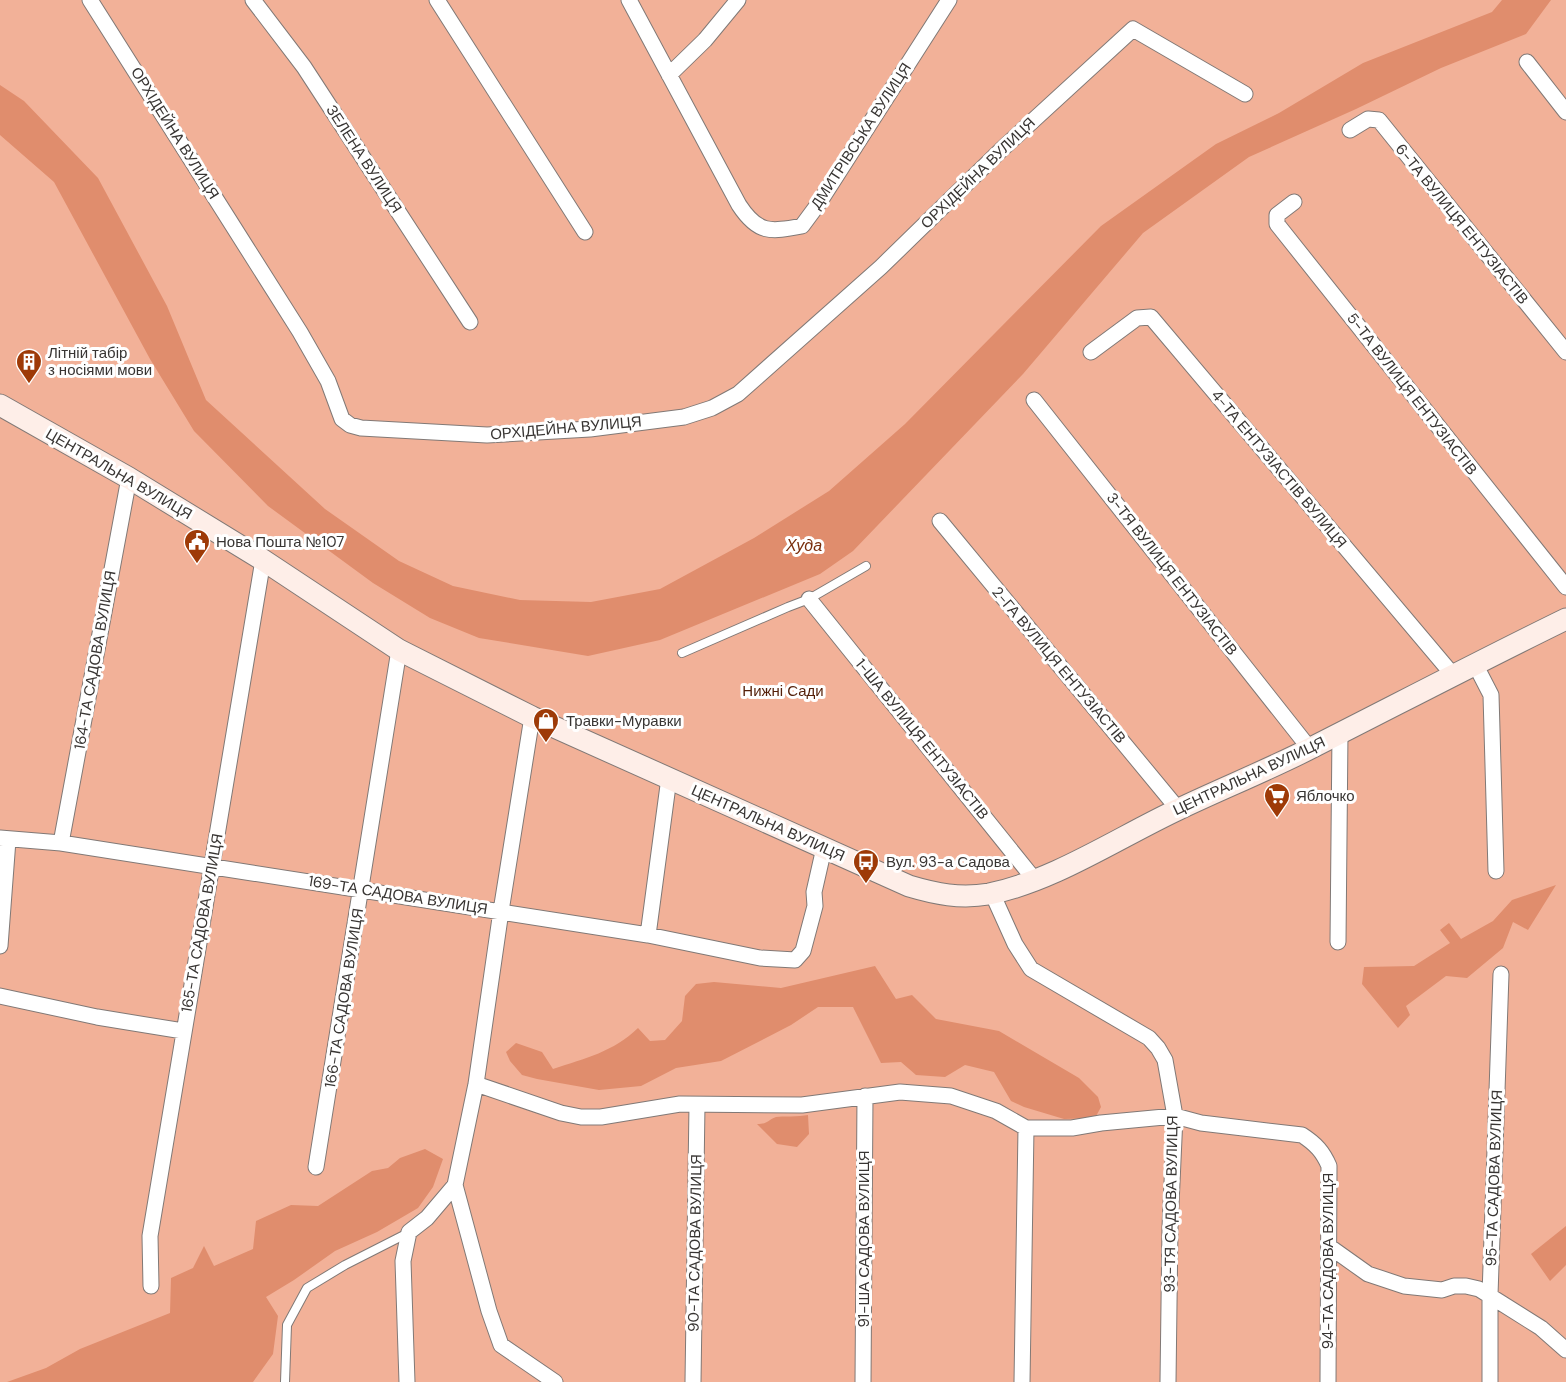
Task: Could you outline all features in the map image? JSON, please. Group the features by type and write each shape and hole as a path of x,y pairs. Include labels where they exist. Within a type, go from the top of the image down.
{"street":[{"name":"ОРХІДЕЙНА ВУЛИЦЯ","path":"90,0 300,332 328,381 342,419 350,425 361,428 488,435 590,429 684,417 712,408 738,394 881,267 1001,150 1133,29 1245,94"},
{"name":"ЗЕЛЕНА ВУЛИЦЯ","path":"253,0 304,67 470,322"},
{"path":"437,0 585,232"},
{"name":"ДМИТРІВСЬКА ВУЛИЦЯ","path":"629,0 747,217 757,226 774,232 802,226 949,0"},
{"path":"669,75 705,39 738,0"},
{"path":"1527,62 1566,112"},
{"name":"6-ТА ВУЛИЦЯ ЕНТУЗІАСТІВ","path":"1350,130 1368,118 1379,120 1566,352"},
{"name":"5-ТА ВУЛИЦЯ ЕНТУЗІАСТІВ","path":"1294,202 1277,215 1277,224 1566,587"},
{"name":"4-ТА ЕНТУЗІАСТІВ ВУЛИЦЯ","path":"1091,352 1137,318 1151,317 1453,675"},
{"name":"3-ТЯ ВУЛИЦЯ ЕНТУЗІАСТІВ","path":"1034,400 1310,749"},
{"name":"ЦЕНТРАЛЬНА ВУЛИЦЯ","path":"0,405 129,478 263,560 399,650 532,717 909,886 953,897 992,893 1055,871 1178,809 1310,749 1566,619"},
{"name":"164-ТА САДОВА ВУЛИЦЯ","path":"61,843 129,478"},
{"name":"2-ГА ВУЛИЦЯ ЕНТУЗІАСТІВ","path":"940,521 1178,809"},
{"name":"165-ТА САДОВА ВУЛИЦЯ","path":"152,1286 150,1236 263,560"},
{"name":"1-ША ВУЛИЦЯ ЕНТУЗІАСТІВ","path":"809,599 1034,879"},
{"name":"166-ТА САДОВА ВУЛИЦЯ","path":"316,1167 399,650"},
{"path":"1475,664 1491,695 1496,871"},
{"path":"532,717 476,1084 455,1185 489,1311 501,1345 555,1382"},
{"path":"1338,942 1340,733"},
{"path":"648,935 669,778"},
{"path":"0,946 4,839"},
{"name":"169-ТА САДОВА ВУЛИЦЯ","path":"4,839 61,843 212,866 648,935 760,958 795,960 803,951 815,906 814,892 824,848"},
{"name":"93-ТЯ САДОВА ВУЛИЦЯ","path":"992,893 1015,944 1031,969 1149,1038 1165,1060 1175,1116 1170,1227 1168,1382"},
{"name":"95-ТА САДОВА ВУЛИЦЯ","path":"1490,1382 1490,1295 1501,974"},
{"path":"0,996 97,1017 183,1031"},
{"path":"476,1084 561,1113 581,1117 601,1117 680,1104 802,1105 900,1092 951,1096 996,1111 1026,1128 1022,1382"},
{"name":"91-ША САДОВА ВУЛИЦЯ","path":"863,1382 865,1096"},
{"name":"90-ТА САДОВА ВУЛИЦЯ","path":"693,1382 697,1105"},
{"name":"94-ТА САДОВА ВУЛИЦЯ","path":"1026,1128 1072,1128 1175,1116 1211,1124 1302,1135 1314,1143 1329,1166 1328,1382"},
{"path":"407,1382 403,1261 409,1232 427,1218 455,1185"},
{"path":"1330,1247 1368,1274 1404,1286 1442,1290 1454,1286 1479,1289 1541,1328 1566,1350"}],"lane":[{"path":"682,653 809,599 866,566"},
{"path":"285,1382 287,1325 307,1288 345,1265 409,1232"}],"green space":[{"name":"Нижні Сади","path":"0,0 1566,0 1566,1382 0,1382"}],"water":[{"name":"Худа","path":"1502,0 1551,0 1526,34 1441,68 1249,157 1143,233 1023,374 853,551 820,574 660,640 588,656 479,638 430,618 373,583 268,506 194,431 150,359 54,182 0,135 0,85 24,101 98,178 167,306 206,400 325,509 399,561 453,586 520,600 591,602 660,589 754,538 829,491 905,424 1101,226 1216,144 1279,113 1363,63 1492,12"},
{"path":"1556,885 1528,930 1513,922 1503,948 1467,978 1446,976 1406,1006 1410,1015 1398,1028 1362,984 1364,967 1414,966 1450,943 1440,930 1449,923 1461,939 1493,921 1512,900"},
{"path":"875,966 896,999 912,995 936,1019 999,1031 1079,1078 1098,1097 1101,1107 1095,1118 1064,1119 1024,1107 1011,1101 994,1072 965,1065 945,1077 916,1075 901,1062 881,1063 853,1007 818,1007 791,1025 721,1061 676,1068 641,1086 599,1090 537,1079 522,1075 510,1061 506,1052 516,1043 542,1052 553,1069 609,1049 638,1028 650,1041 665,1040 682,1021 685,996 696,984 714,982 781,988"},
{"path":"808,1115 809,1134 797,1147 777,1144 757,1124 766,1123 776,1117"},
{"path":"425,1149 443,1159 433,1187 418,1208 377,1232 335,1251 266,1297 278,1316 273,1354 253,1382 7,1382 46,1368 80,1349 170,1313 171,1278 193,1268 204,1246 214,1266 253,1249 256,1221 291,1205 318,1206 372,1171 388,1168 400,1158"},
{"path":"1566,1226 1566,1265 1550,1281 1531,1254"}],"place":[{"name":"Літній табір з носіями мови","path":"29,385"},
{"name":"Нова Пошта №107","path":"197,565"},
{"name":"Травки-Муравки","path":"546,744"},
{"name":"Яблочко","path":"1277,819"},
{"name":"Вул. 93-а Садова","path":"866,885"}]}
